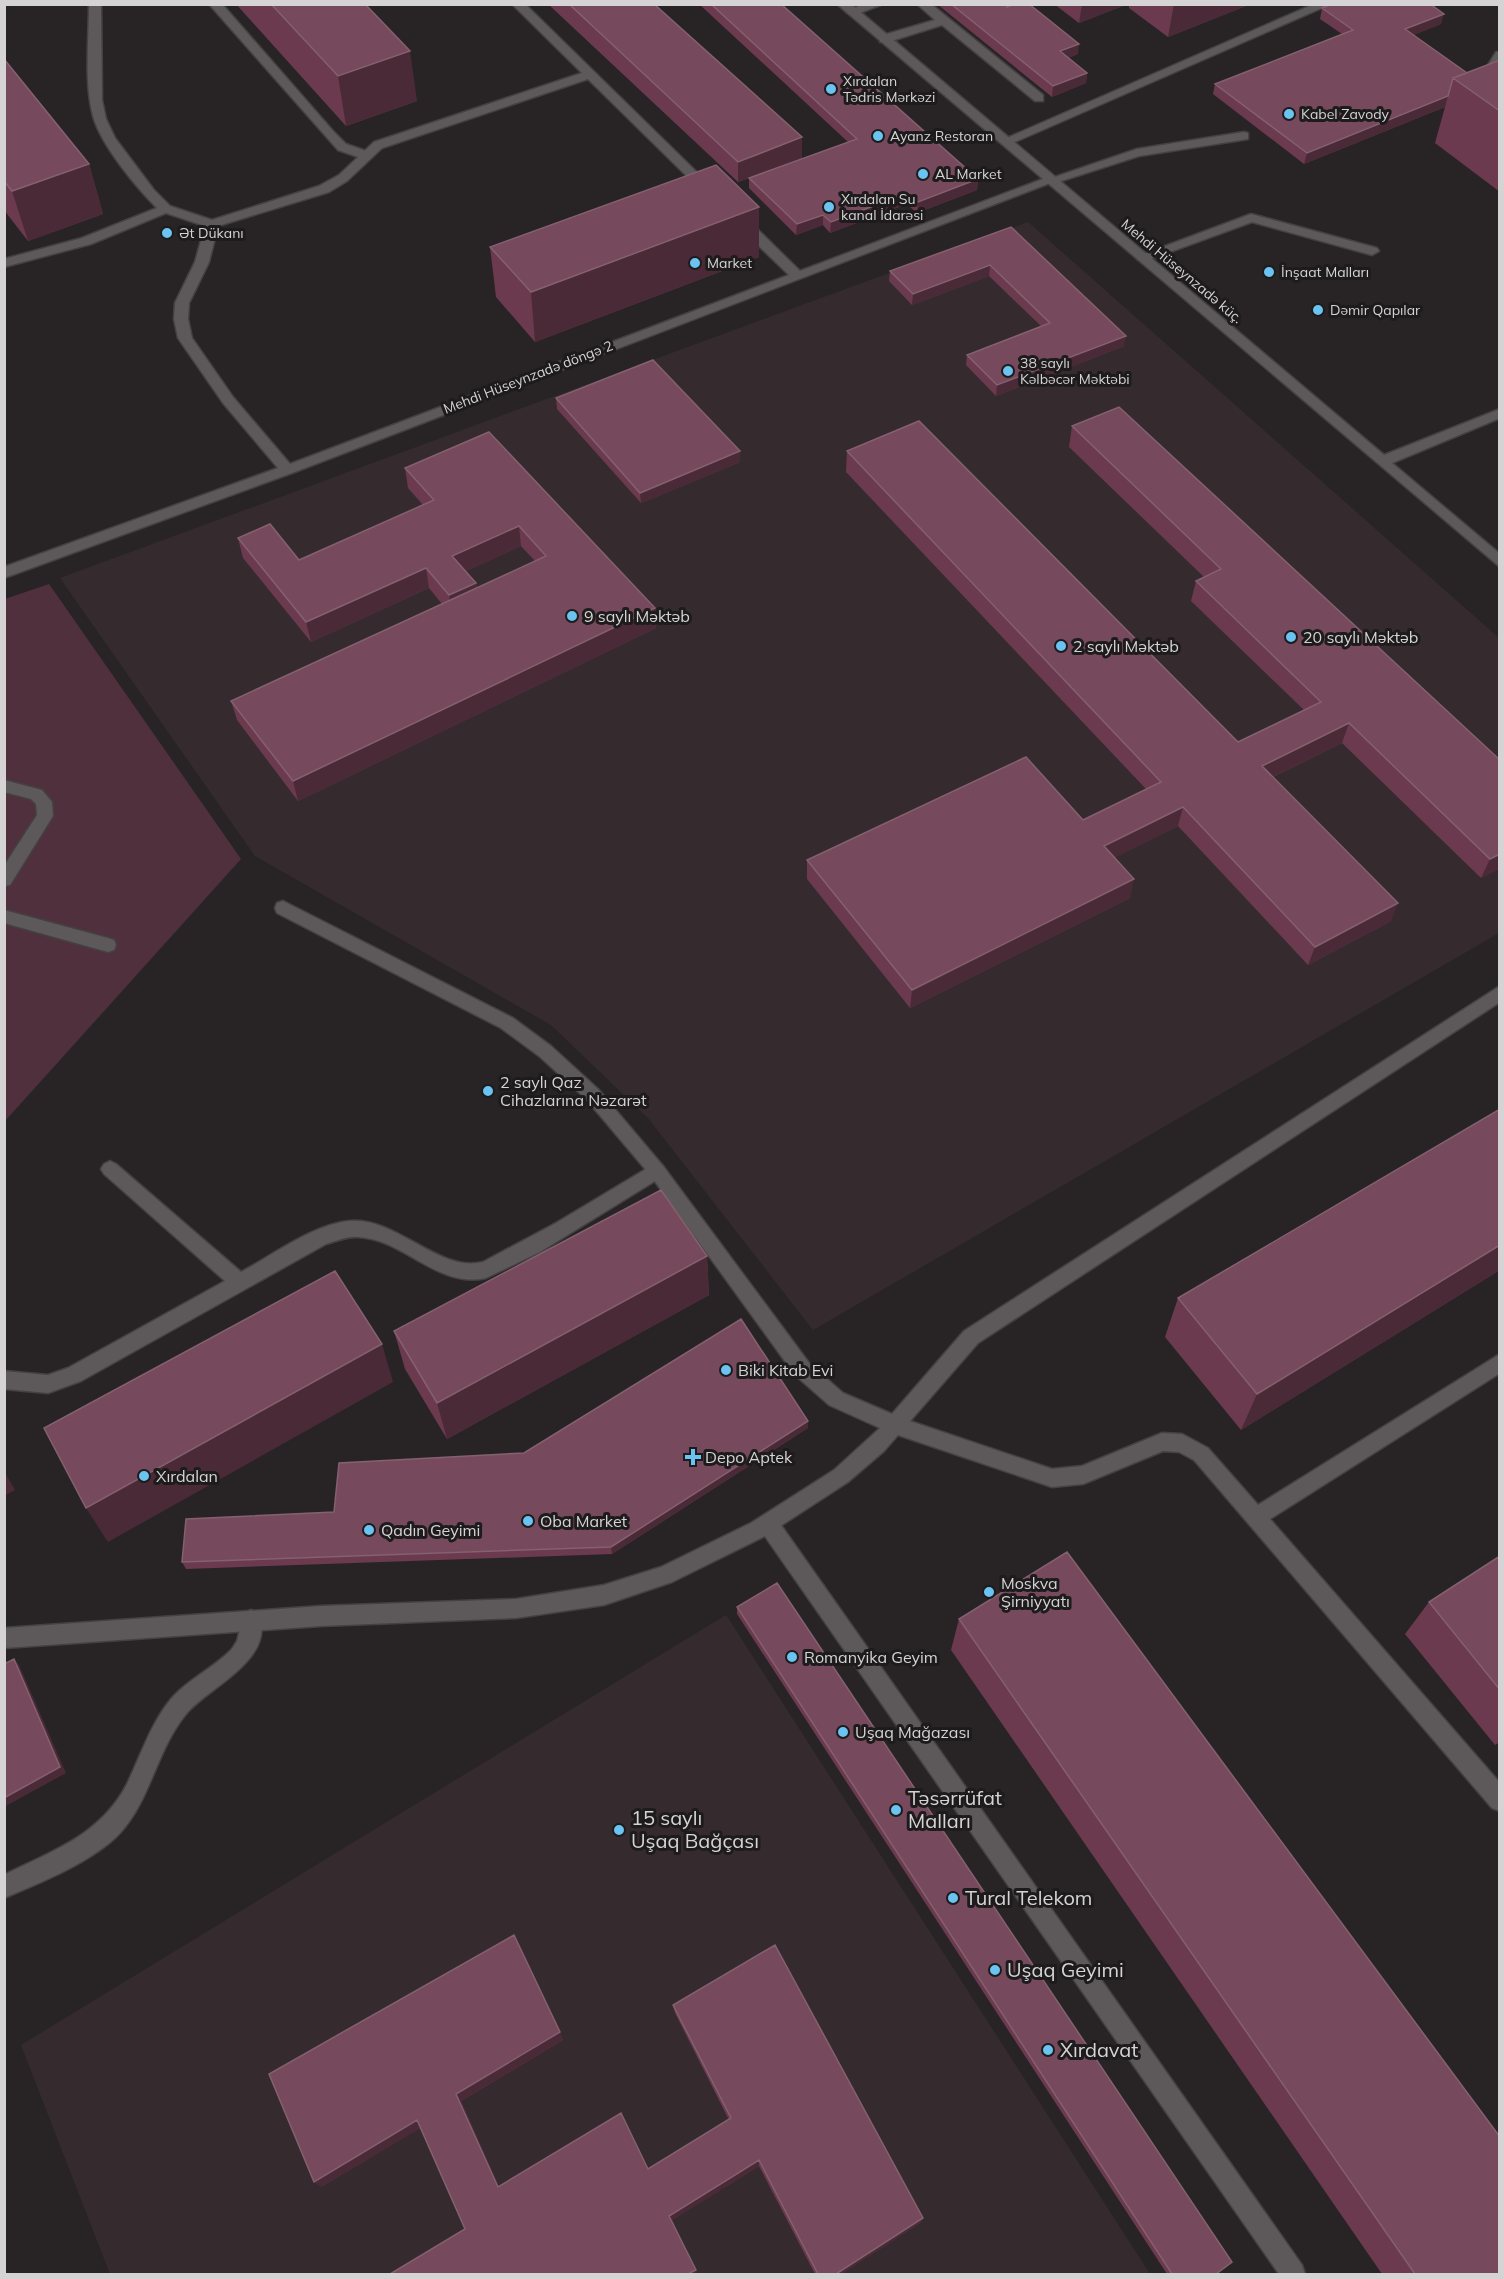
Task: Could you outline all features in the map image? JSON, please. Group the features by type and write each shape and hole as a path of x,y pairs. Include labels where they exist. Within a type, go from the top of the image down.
{"street":[{"path":"95,4 96,100 100,119 108,138 148,193 165,209 213,224 324,189 343,178 364,155 378,145 589,75"},
{"path":"215,4 328,134 342,147 364,155"},
{"path":"518,4 711,199"},
{"path":"848,8 877,4"},
{"path":"923,4 1039,98"},
{"path":"1006,141 1325,4"},
{"name":"Mehdi Hüseynzadə küç.","path":"848,8 1500,562"},
{"path":"884,39 944,21"},
{"path":"1500,55 1494,65 1500,76"},
{"name":"Mehdi Hüseynzadə döngə 2","path":"4,573 287,470 796,274 1052,180 1137,153 1244,136"},
{"path":"4,263 28,259 134,223 165,209"},
{"path":"732,213 796,274"},
{"path":"1143,257 1251,218 1372,251"},
{"path":"213,224 202,262 182,303 181,319 185,338 228,399 287,470"},
{"path":"1383,461 1500,413"},
{"path":"4,786 36,794 44,802 45,816 4,880"},
{"path":"284,908 507,1023 545,1051 592,1094 657,1171 802,1369 836,1399 895,1425 1052,1478 1083,1475 1162,1442 1182,1443 1201,1454 1500,1800"},
{"path":"4,916 108,945"},
{"path":"4,1638 251,1620 549,1605 606,1595 669,1572 769,1524 843,1475 895,1425 946,1361 971,1336 1500,993"},
{"path":"110,1169 240,1283"},
{"path":"4,1380 48,1384 74,1376 322,1237 350,1229 377,1234 442,1266 475,1274 510,1260 657,1171"},
{"path":"1254,1518 1500,1362"},
{"path":"769,1524 1293,2274"},
{"path":"4,1887 98,1838 120,1818 146,1760 177,1707 194,1690 231,1666 246,1646 251,1620"}],"shaded area":[{"path":"1028,222 1499,638 1499,933 813,1330 648,1118 551,1025 255,856 60,578"},
{"path":"49,584 241,859 5,1121 5,599"},
{"name":"15 saylı Uşaq Bağçası","path":"726,1615 1150,2274 110,2274 21,2045"}],"building":[{"path":"271,4 365,4 410,51 338,76"},
{"path":"569,4 654,4 802,137 738,162"},
{"path":"711,4 781,4 978,179 918,202 908,193 831,222 823,215 797,224 749,178 857,139"},
{"path":"951,4 1005,4 1007,7 1014,4 1029,4 1079,44 1060,51 1087,73 1053,86"},
{"path":"1332,4 1430,4 1444,14 1405,29 1467,73 1453,78 1448,96 1307,153 1215,84 1353,30 1322,8"},
{"path":"4,59 89,164 12,191 4,181"},
{"path":"1500,60 1500,111 1453,78"},
{"path":"716,165 759,207 531,292 490,247"},
{"path":"1011,227 1126,336 997,385 967,355 1050,323 990,265 913,294 890,271"},
{"path":"653,360 740,451 640,493 556,398"},
{"path":"1119,407 1500,760 1500,854 1490,859 1349,723 1262,766 1398,903 1315,947 1183,807 1104,846 1134,879 912,990 807,860 1026,757 1083,820 1161,782 847,451 919,421 1238,742 1321,702 1196,581 1221,569 1072,426"},
{"path":"489,432 655,608 293,781 231,701 546,556 519,526 452,556 476,583 449,595 426,568 306,622 238,538 270,524 299,560 434,500 405,468"},
{"path":"1500,1109 1500,1245 1257,1394 1178,1298"},
{"path":"661,1190 707,1256 437,1403 394,1331"},
{"path":"335,1271 382,1344 86,1508 44,1428"},
{"path":"741,1319 808,1421 611,1547 182,1562 186,1519 334,1512 339,1463 524,1453"},
{"path":"1067,1552 1500,2137 1500,2274 1415,2274 959,1619"},
{"path":"1500,1556 1500,1690 1429,1602"},
{"path":"777,1583 1232,2262 1216,2274 1172,2274 737,1607"},
{"path":"14,1659 60,1767 4,1798 4,1664"},
{"path":"514,1935 560,2032 456,2094 498,2187 621,2113 648,2169 731,2118 673,2005 775,1945 923,2218 836,2274 818,2274 759,2160 669,2216 696,2270 688,2274 390,2274 465,2229 417,2120 314,2182 269,2074"}],"place":[{"name":"Xırdalan Tədris Mərkəzi","path":"831,89"},
{"name":"Kabel Zavody","path":"1289,114"},
{"name":"Ayanz Restoran","path":"878,136"},
{"name":"AL Market","path":"923,174"},
{"name":"Xırdalan Su kanal İdarəsi","path":"829,207"},
{"name":"Ət Dükanı","path":"167,233"},
{"name":"Market","path":"695,263"},
{"name":"İnşaat Malları","path":"1269,272"},
{"name":"Dəmir Qapılar","path":"1318,310"},
{"name":"38 saylı Kəlbəcər Məktəbi","path":"1008,371"},
{"name":"9 saylı Məktəb","path":"572,616"},
{"name":"20 saylı Məktəb","path":"1291,637"},
{"name":"2 saylı Məktəb","path":"1061,646"},
{"name":"2 saylı Qaz Cihazlarına Nəzarət","path":"488,1091"},
{"name":"Biki Kitab Evi","path":"726,1370"},
{"name":"Depo Aptek","path":"693,1457"},
{"name":"Xırdalan","path":"144,1476"},
{"name":"Oba Market","path":"528,1521"},
{"name":"Qadın Geyimi","path":"369,1530"},
{"name":"Moskva Şirniyyatı","path":"989,1592"},
{"name":"Romanyika Geyim","path":"792,1657"},
{"name":"Uşaq Mağazası","path":"843,1732"},
{"name":"Təsərrüfat Malları","path":"896,1810"},
{"name":"15 saylı Uşaq Bağçası","path":"619,1830"},
{"name":"Tural Telekom","path":"953,1898"},
{"name":"Uşaq Geyimi","path":"995,1970"},
{"name":"Xırdavat","path":"1048,2050"}]}
